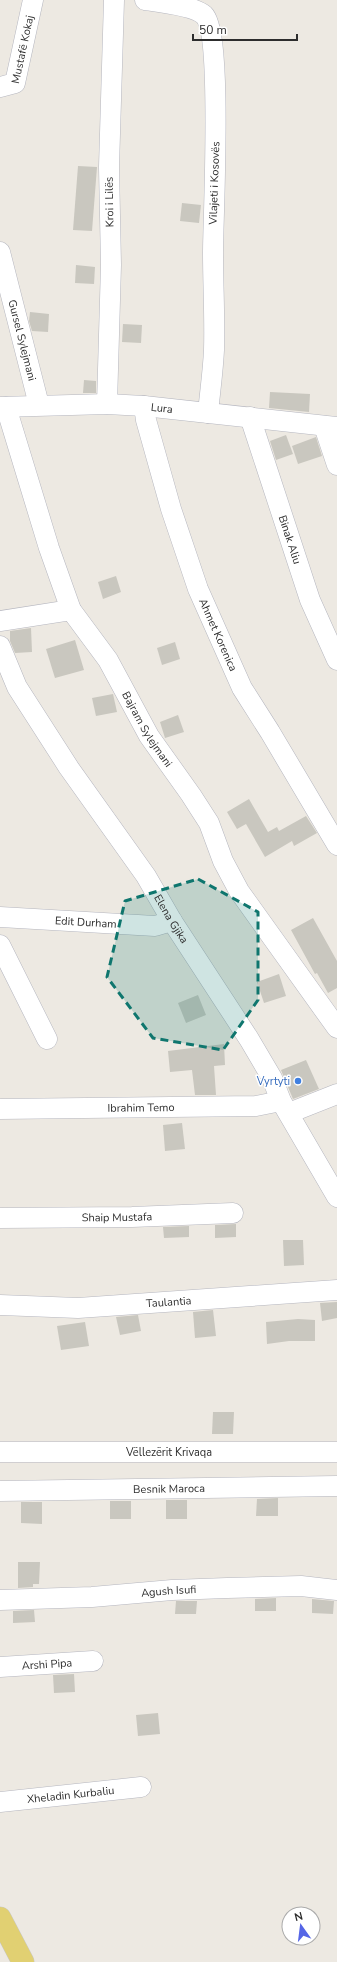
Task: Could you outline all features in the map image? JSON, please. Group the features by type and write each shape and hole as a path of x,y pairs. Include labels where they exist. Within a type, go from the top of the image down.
{"main road":[{"path":"0,1918 23,1962"}],"street":[{"name":"Mustafë Kokaj","path":"0,87 15,83 33,0"},
{"name":"Kroi i Lilës","path":"107,404 111,264 109,167 114,0"},
{"name":"Vilajeti i Kosovës","path":"145,0 185,7 203,15 209,24 212,40 216,121 213,192 214,350 208,414"},
{"name":"Gursel Sylejmani","path":"0,252 39,405"},
{"name":"Lura","path":"3,407 107,404 144,406 330,427 337,465"},
{"name":"Ahmet Korenica","path":"144,406 146,420 171,509 198,589 242,688 337,845"},
{"name":"Bajram Sylejmani","path":"3,407 71,610 108,660 149,736 191,795 209,824 222,861 239,891 337,1028"},
{"name":"Binak Aliu","path":"250,417 310,600 337,660"},
{"path":"0,621 71,610"},
{"name":"Elena Gjika","path":"0,646 16,687 68,768 146,876 172,921 249,1039 272,1078 285,1107 337,1197"},
{"name":"Edit Durham","path":"0,917 155,926 172,921"},
{"path":"0,945 47,1039"},
{"name":"Ibrahim Temo","path":"0,1109 256,1106 285,1107 337,1094"},
{"name":"Shaip Mustafa","path":"0,1218 132,1217 233,1213"},
{"name":"Taulantia","path":"0,1306 78,1308 337,1290"},
{"name":"Vëllezërit Krivaqa","path":"0,1452 337,1452"},
{"name":"Besnik Maroca","path":"0,1491 337,1486"},
{"name":"Agush Isufi","path":"0,1600 92,1597 172,1590 227,1588 301,1586 337,1590"},
{"name":"Arshi Pipa","path":"0,1667 94,1661"},
{"name":"Xheladin Kurbaliu","path":"0,1802 141,1787"}],"highlighted area":[{"path":"198,879 258,912 258,1000 223,1050 153,1038 107,977 125,901"}],"building":[{"path":"78,166 97,167 92,231 73,230"},
{"path":"182,203 201,205 199,223 180,221"},
{"path":"76,265 95,267 94,284 75,283"},
{"path":"30,312 49,314 48,332 32,331 29,321"},
{"path":"123,324 142,325 141,343 122,342"},
{"path":"84,380 96,381 96,393 83,393"},
{"path":"270,392 310,394 309,412 269,408"},
{"path":"286,435 293,454 276,460 270,441"},
{"path":"316,437 322,456 298,464 292,446"},
{"path":"116,576 121,592 103,599 98,582"},
{"path":"31,628 32,652 15,653 10,641 10,631"},
{"path":"75,640 84,670 55,678 46,649"},
{"path":"175,642 180,659 162,665 157,648"},
{"path":"113,694 117,712 96,716 92,698"},
{"path":"178,715 184,732 165,738 160,722"},
{"path":"249,799 268,832 277,827 279,831 306,816 317,833 294,846 292,841 265,857 246,824 237,829 227,812"},
{"path":"313,918 337,961 337,988 328,993 317,973 315,974 291,930"},
{"path":"279,974 286,996 264,1003 257,982"},
{"path":"198,995 206,1015 186,1023 178,1003"},
{"path":"224,1044 225,1065 214,1066 216,1095 195,1095 192,1070 170,1072 168,1051"},
{"name":"Vyrtyti","path":"306,1060 319,1089 293,1099 281,1070"},
{"path":"182,1123 185,1149 165,1151 163,1125"},
{"path":"236,1224 236,1237 215,1238 215,1225"},
{"path":"189,1226 189,1237 164,1238 163,1227"},
{"path":"283,1240 303,1240 304,1265 284,1266"},
{"path":"337,1302 337,1318 322,1321 320,1303"},
{"path":"213,1310 216,1336 195,1338 193,1312"},
{"path":"138,1315 141,1331 120,1335 116,1317"},
{"path":"298,1319 315,1320 315,1341 289,1341 267,1344 266,1322"},
{"path":"85,1322 89,1346 61,1350 57,1326"},
{"path":"213,1412 234,1412 233,1434 212,1434"},
{"path":"278,1498 278,1516 256,1516 257,1499"},
{"path":"166,1500 187,1500 187,1519 166,1519"},
{"path":"110,1501 131,1501 131,1519 110,1519"},
{"path":"21,1502 42,1502 42,1524 21,1523"},
{"path":"18,1562 40,1562 39,1584 33,1584 33,1587 18,1588"},
{"path":"276,1598 276,1611 255,1611 255,1599"},
{"path":"312,1599 334,1601 333,1614 312,1613"},
{"path":"176,1601 197,1601 196,1614 175,1614"},
{"path":"34,1610 35,1622 13,1623 13,1611"},
{"path":"74,1674 75,1692 54,1693 53,1675"},
{"path":"158,1713 160,1734 138,1736 136,1715"}],"place":[{"name":"Vyrtyti","path":"298,1081"}]}
